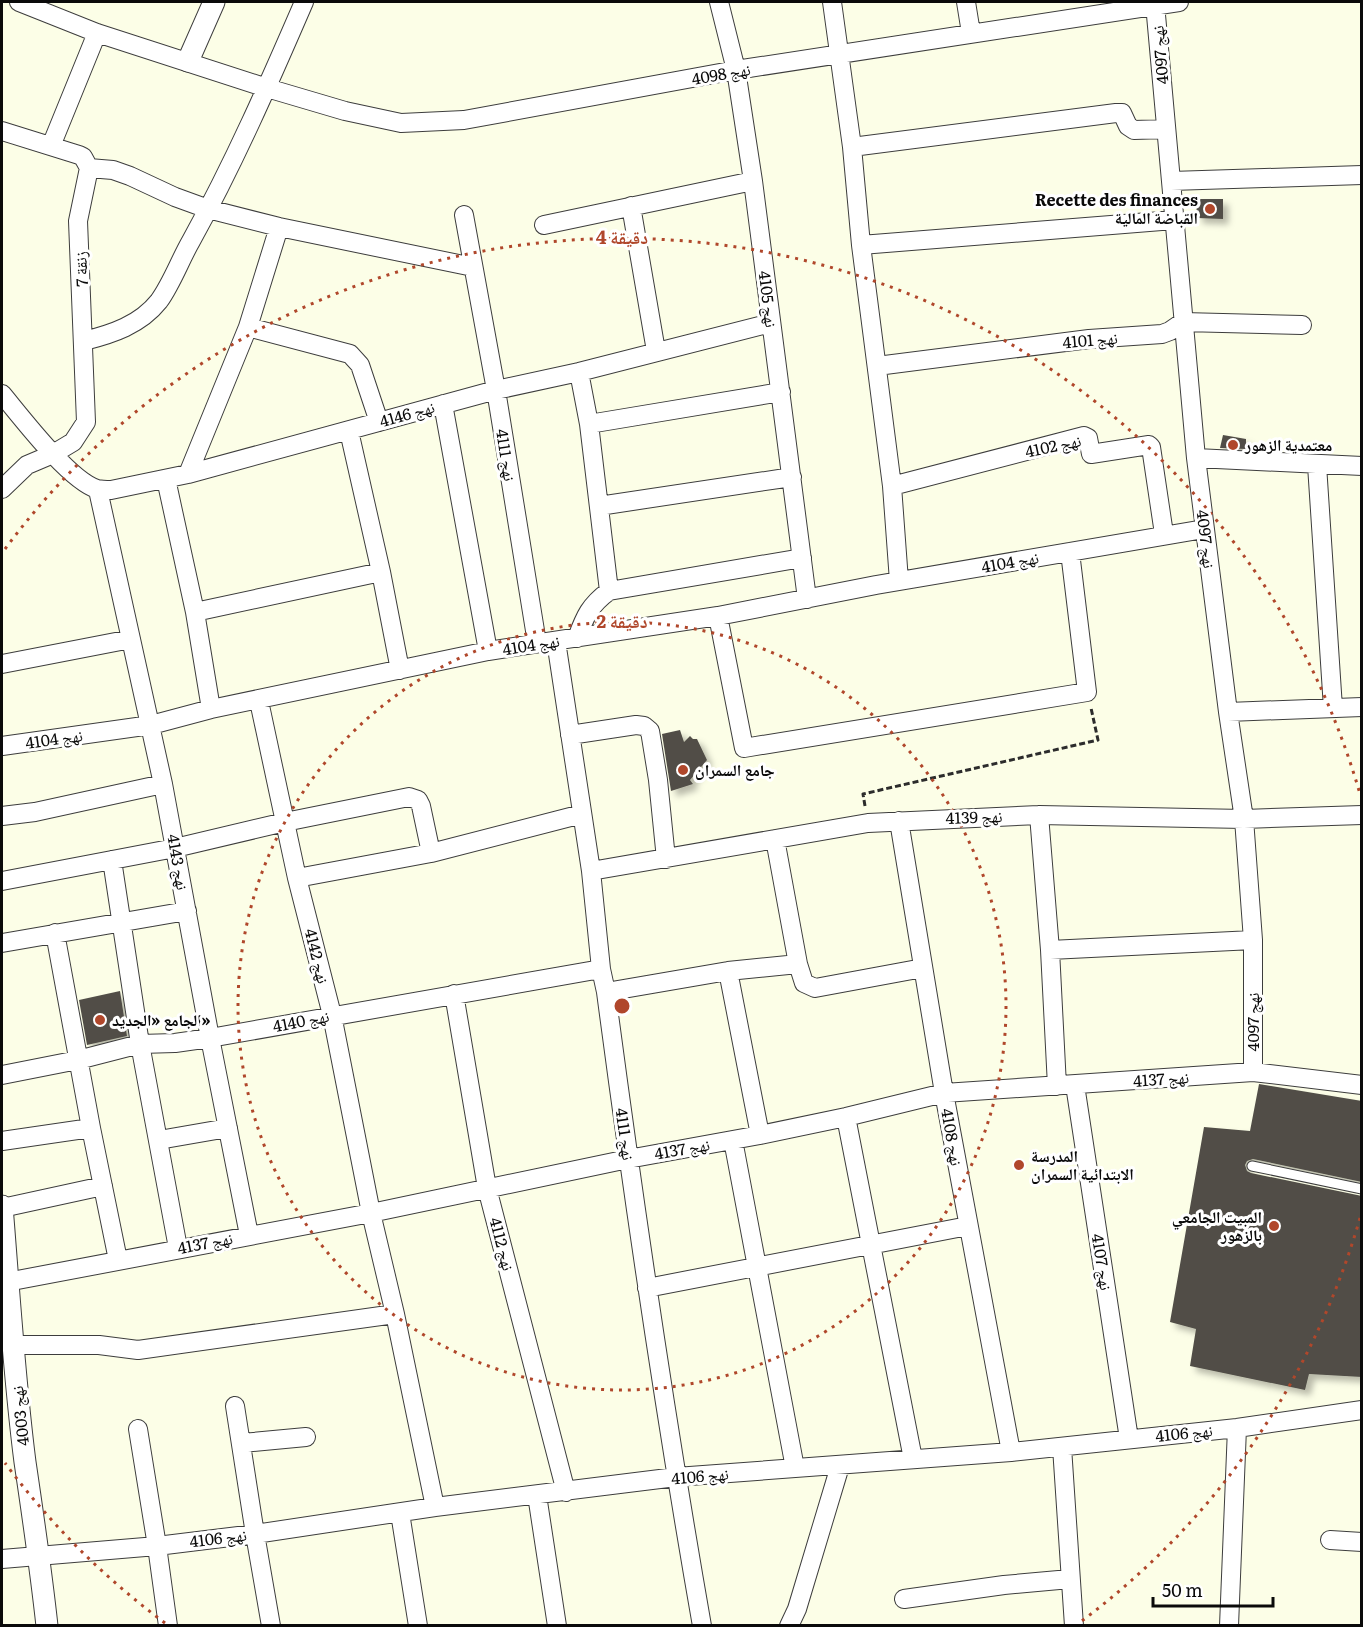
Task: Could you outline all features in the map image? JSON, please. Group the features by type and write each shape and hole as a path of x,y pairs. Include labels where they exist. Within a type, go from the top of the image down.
{"street":[{"name":"نهج 4098","path":"19,2 97,33 267,88 378,120 401,123 464,120 736,70 971,33 1103,7 1179,2"},
{"path":"192,63 214,2"},
{"path":"84,340 105,336 130,326 158,302 208,209 267,88 304,2"},
{"name":"نهج 4105","path":"719,2 736,70 753,182 807,599"},
{"path":"832,2 852,147 861,245 892,486 899,581"},
{"path":"966,2 971,33"},
{"name":"نهج 4097","path":"1155,4 1196,458 1244,819 1253,940 1253,1072"},
{"path":"51,146 97,33"},
{"path":"852,147 1116,112 1122,114 1128,126 1134,130 1166,129"},
{"path":"2,131 83,158 88,168 113,170 208,209 279,227 473,267"},
{"name":"زنقة 7","path":"2,489 27,465 73,442 86,422 78,221 88,168"},
{"path":"1171,181 1362,175"},
{"path":"544,225 753,182"},
{"path":"631,207 656,351"},
{"name":"نهج 4111","path":"464,214 496,390 537,643"},
{"path":"861,245 1174,220"},
{"path":"188,474 248,327 279,227"},
{"name":"نهج 4101","path":"877,366 1089,339 1162,334 1183,322 1302,325"},
{"name":"نهج 4146","path":"98,490 111,490 188,474 496,390 579,372 771,323"},
{"path":"248,327 335,349 355,357 360,365 379,422"},
{"path":"579,372 589,424 609,591"},
{"path":"589,424 781,392"},
{"path":"2,394 53,454 71,471 98,490"},
{"path":"443,404 488,651"},
{"path":"349,431 381,572 400,670"},
{"name":"نهج 4102","path":"892,486 1084,436 1088,438 1091,454 1149,445 1164,534"},
{"path":"1196,458 1362,466"},
{"path":"1317,465 1333,708"},
{"path":"599,506 792,477"},
{"path":"166,479 195,612 211,709"},
{"name":"نهج 4143","path":"98,490 176,848 186,911 249,1235"},
{"name":"نهج 4104","path":"2,746 151,725 211,709 488,651 718,616 899,581 1204,529"},
{"path":"718,616 744,748 1088,692 1070,552"},
{"path":"577,638 594,602 609,591 802,558"},
{"path":"195,612 381,572"},
{"path":"2,664 131,639"},
{"name":"نهج 4111","path":"556,640 591,871 601,969 647,1288 702,1626"},
{"name":"نهج 4142","path":"259,700 297,878 332,1015 371,1213 395,1314 435,1507"},
{"path":"1228,712 1362,707"},
{"path":"570,735 636,725 650,730 666,859"},
{"path":"2,816 34,812 163,784"},
{"path":"2,881 176,848 285,822 413,797 421,806 431,853"},
{"path":"297,878 431,853 582,814"},
{"name":"نهج 4139","path":"591,871 868,822 1039,815 1244,819 1362,815"},
{"name":"نهج 4107","path":"1039,815 1050,950 1066,1085 1129,1439"},
{"name":"نهج 4108","path":"899,821 944,1093 1011,1452"},
{"path":"775,839 798,964 804,983 815,988 924,968"},
{"path":"112,860 140,1044 178,1248"},
{"path":"2,943 186,911"},
{"path":"55,933 118,1260"},
{"path":"1050,950 1253,940"},
{"path":"606,993 728,971 798,964"},
{"name":"نهج 4140","path":"2,1075 78,1060 140,1044 174,1043 210,1038 601,969"},
{"path":"728,971 760,1135"},
{"name":"نهج 4112","path":"454,994 488,1188 566,1491"},
{"name":"نهج 4137","path":"7,1282 371,1213 628,1159 760,1135 944,1093 1253,1072 1362,1085"},
{"path":"846,1117 913,1459"},
{"path":"2,1141 91,1128"},
{"path":"159,1140 228,1128"},
{"path":"734,1140 795,1468"},
{"path":"2,1207 103,1186"},
{"name":"نهج 4003","path":"2,1207 12,1345 47,1626"},
{"path":"647,1288 968,1226"},
{"path":"12,1345 99,1345 138,1350 395,1314"},
{"path":"236,1406 271,1626"},
{"name":"نهج 4106","path":"2,1559 255,1534 435,1507 676,1477 1011,1452 1237,1428 1362,1410"},
{"path":"1229,1626 1237,1428"},
{"path":"138,1429 168,1626"},
{"path":"242,1443 306,1437"},
{"path":"1062,1447 1074,1626"},
{"path":"789,1626 797,1609 840,1466"},
{"path":"537,1495 557,1626"},
{"path":"400,1513 418,1626"},
{"path":"1330,1540 1362,1542"},
{"path":"904,1599 1004,1585 1070,1579"}],"lane":[{"path":"1252,1166 1362,1188"}],"path":[{"path":"868,822 862,794 1098,740 1088,692"}],"building":[{"name":"Recette des finances القباضة المالية","path":"1196,199 1223,199 1223,219 1197,218"},
{"name":"معتمدية الزهور","path":"1223,435 1246,439 1246,449 1220,448"},
{"name":"جامع السمران","path":"680,730 684,742 690,736 697,739 707,760 690,780 693,784 671,791 662,734"},
{"name":"الجامع «الجديد»","path":"120,991 127,1036 87,1045 79,1000"},
{"name":"المبيت الجامعي بالزهور","path":"1259,1084 1362,1101 1362,1182 1253,1159 1247,1161 1245,1165 1247,1171 1251,1173 1362,1196 1362,1377 1309,1374 1305,1390 1190,1366 1196,1329 1170,1322 1204,1127 1250,1131"}],"place":[{"name":"Recette des finances القباضة المالية","path":"1210,209"},
{"name":"معتمدية الزهور","path":"1233,445"},
{"name":"جامع السمران","path":"683,770"},
{"name":"الجامع «الجديد»","path":"100,1020"},
{"name":"المدرسة الابتدائية السمران","path":"1019,1165"},
{"name":"المبيت الجامعي بالزهور","path":"1274,1226"}]}
